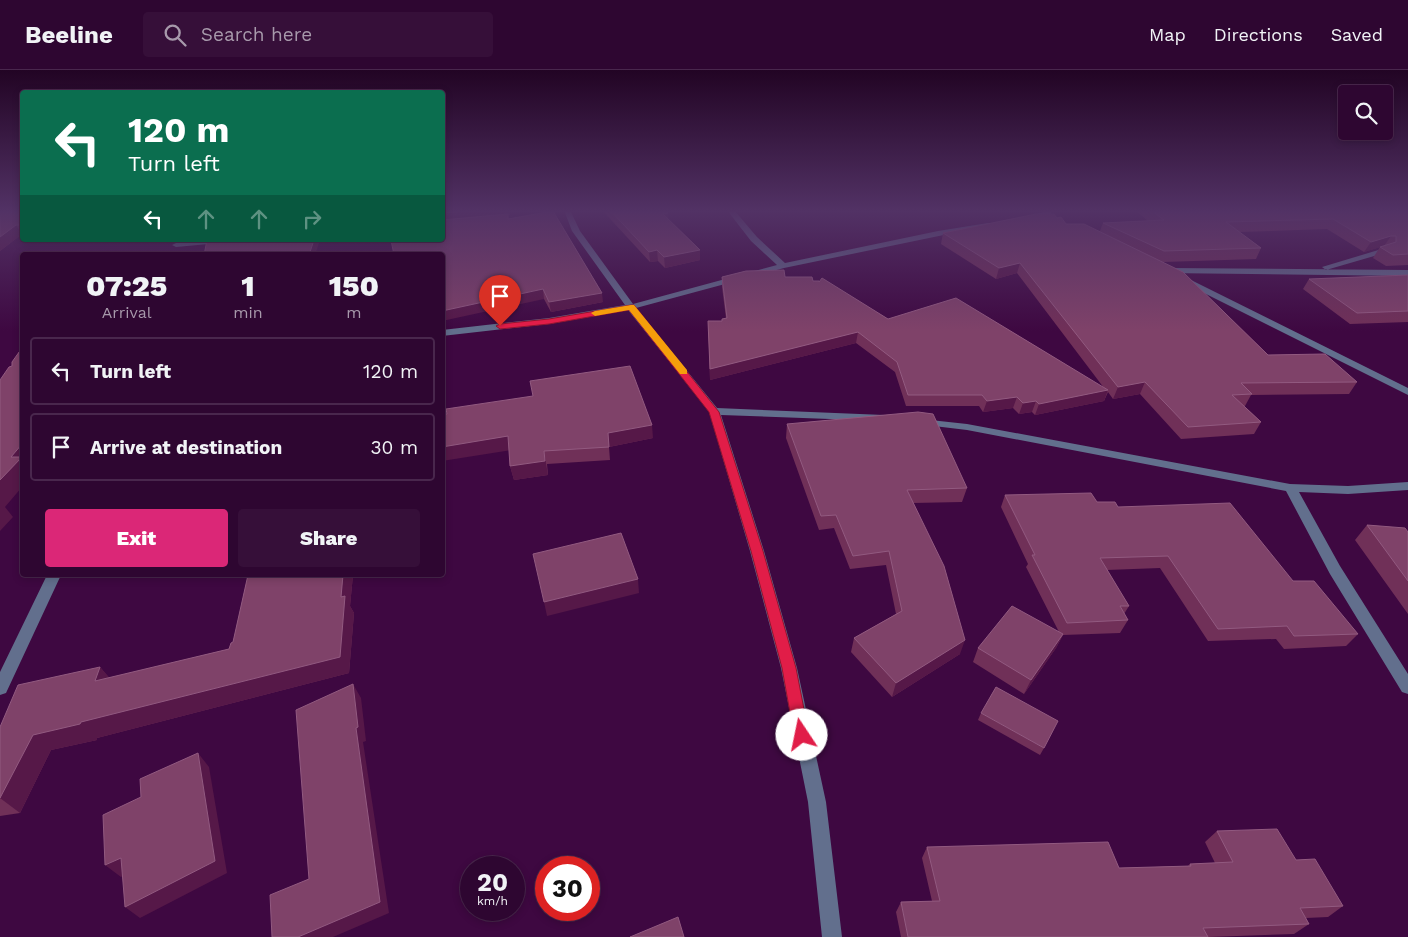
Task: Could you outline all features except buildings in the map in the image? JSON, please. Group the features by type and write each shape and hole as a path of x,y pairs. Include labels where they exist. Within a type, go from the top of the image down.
{"street":[{"path":"590,250 631,307 714,412 757,551 789,668 805,752 817,802 832,937"},
{"path":"766,250 783,266"},
{"path":"445,333 549,321 631,307 783,266 854,250"},
{"path":"1311,272 1383,250"},
{"path":"1408,273 1164,269 1220,299 1408,392"},
{"path":"714,412 892,418"},
{"path":"911,420 1005,433 1290,488 1348,490 1408,486"},
{"path":"1290,488 1335,570 1408,687"},
{"path":"0,688 53,577"}],"slow traffic":[{"path":"595,313 631,307 684,372"}],"route":[{"path":"500,326 549,321 631,307 682,369 714,412 757,551 789,668 802,735"}]}
